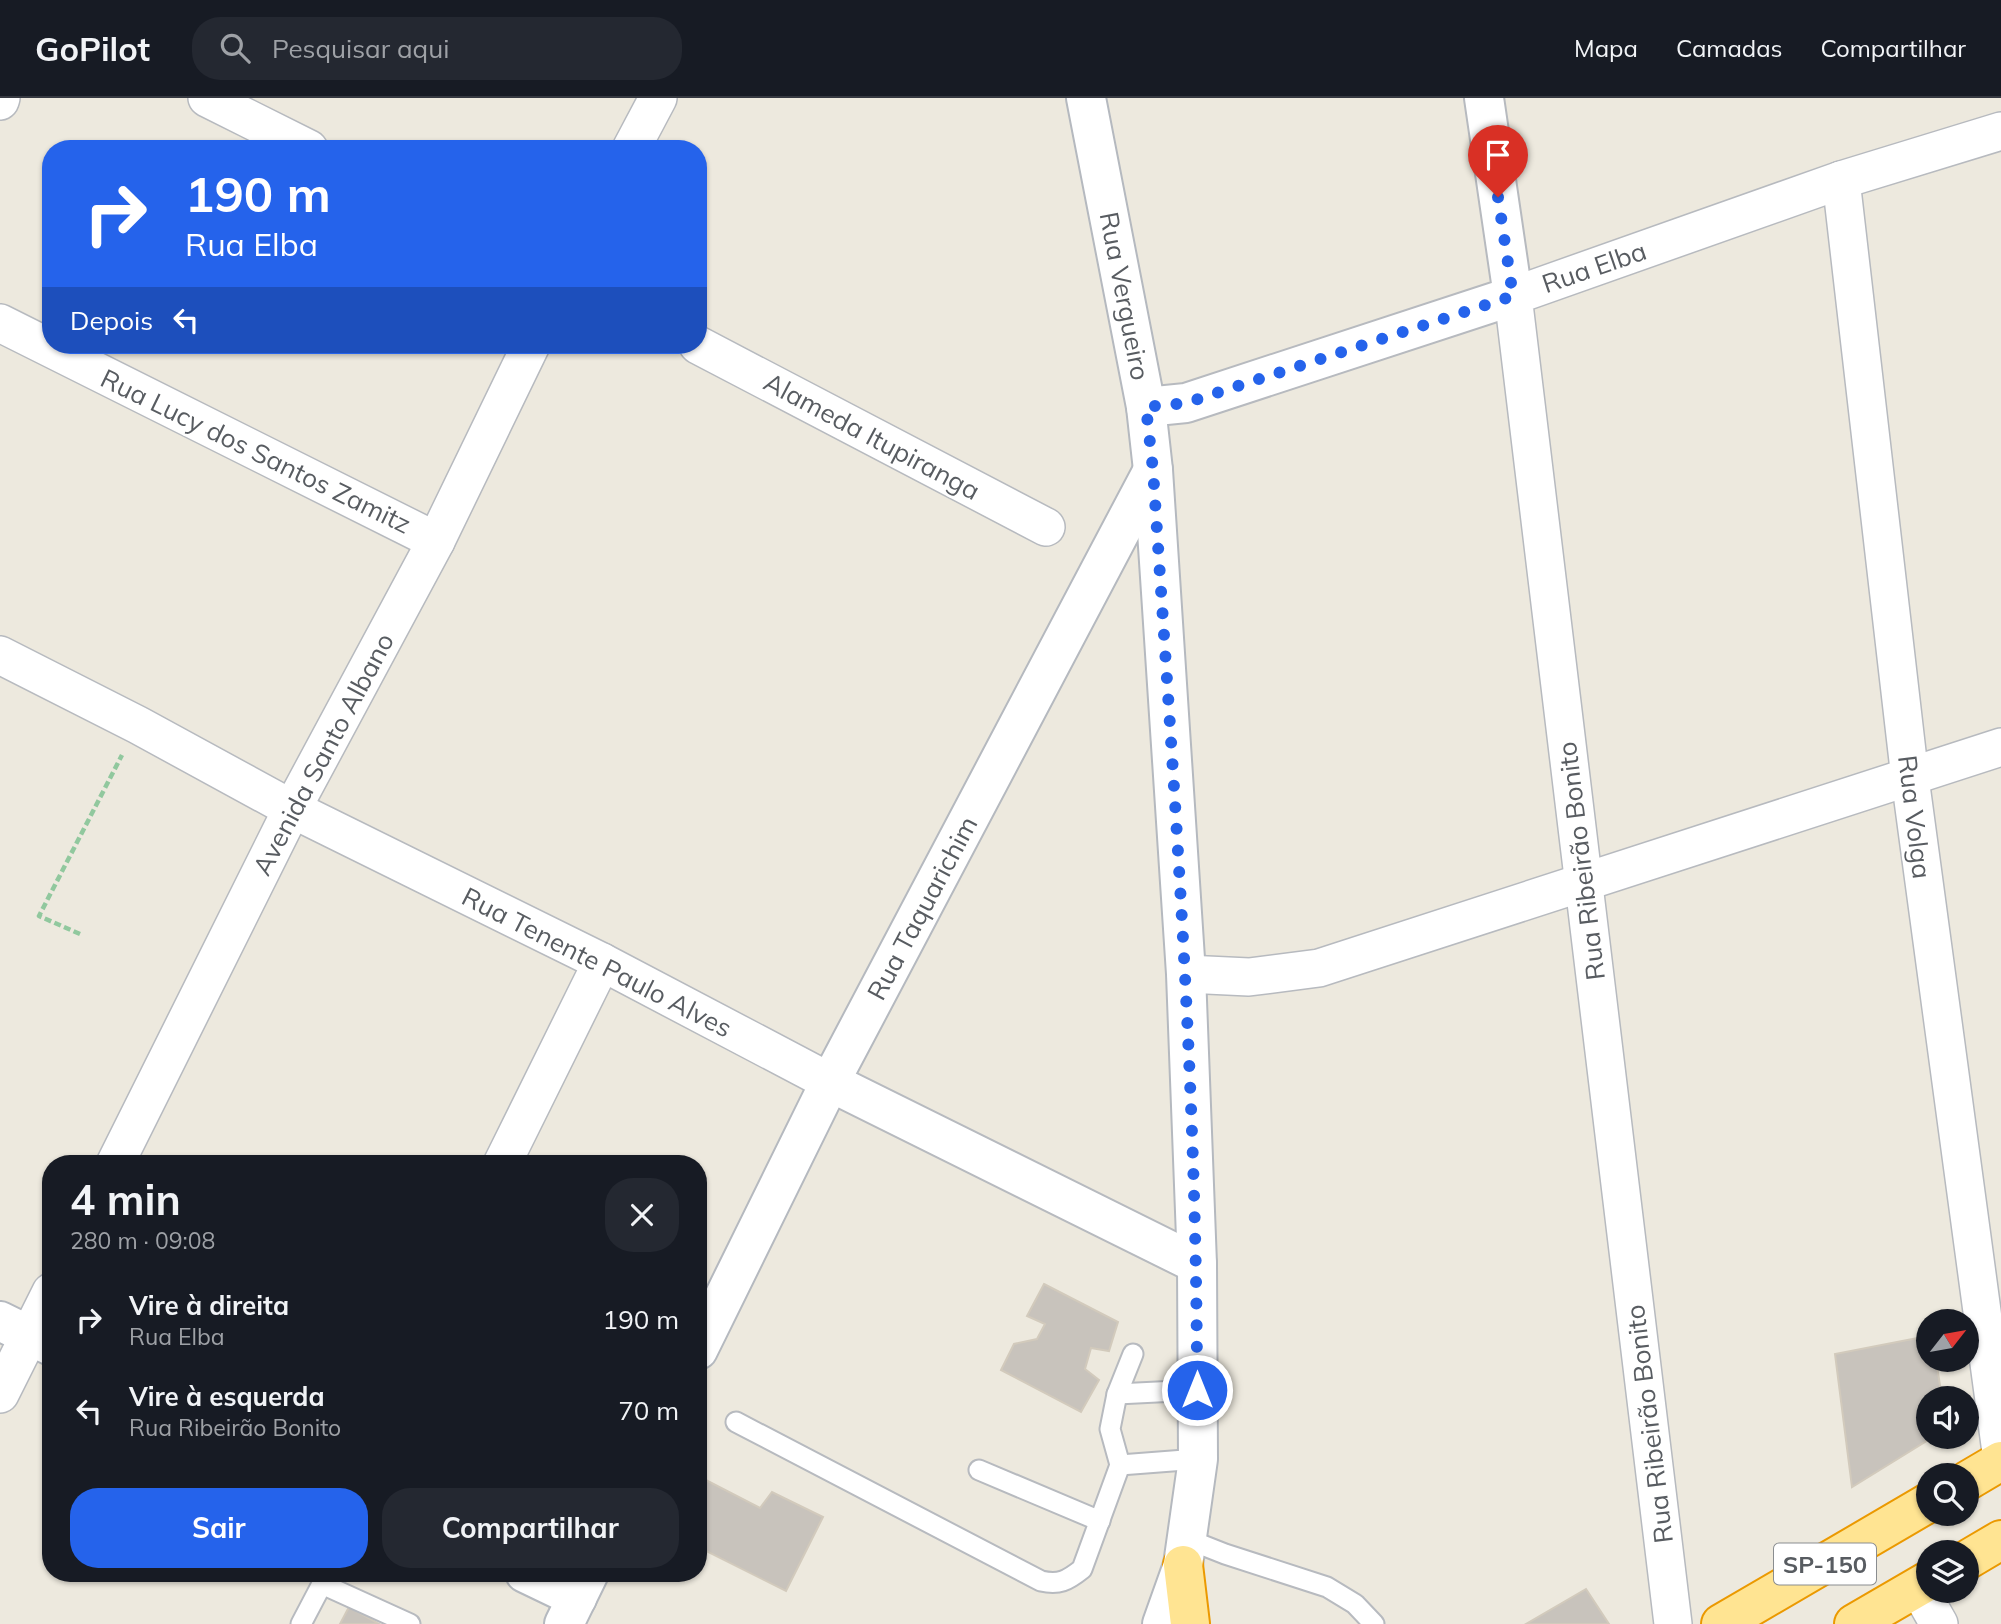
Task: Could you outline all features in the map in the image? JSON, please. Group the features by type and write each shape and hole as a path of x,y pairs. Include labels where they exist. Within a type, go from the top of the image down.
{"highway":[{"path":"1979,1474 2001,1461"},
{"name":"SP-150","path":"1721,1624 1916,1510"},
{"path":"1979,1553 2001,1540"},
{"path":"1185,1552 1190,1624"},
{"name":"SP-150","path":"1854,1624 1916,1588"}],"main road":[{"name":"Rua Vergueiro","path":"1086,98 1146,407 1153,470 1186,974 1197,1264 1198,1459 1185,1552 1162,1624"},
{"name":"Rua Ribeirão Bonito","path":"1484,98 1513,296"},
{"name":"Rua Elba","path":"1146,407 1186,403 1513,296"},
{"name":"Rua Taquarichim","path":"707,1332 830,1082 1153,470"},
{"name":"Rua Tenente Paulo Alves","path":"830,1082 1197,1264"},
{"path":"542,1582 576,1599"}],"street":[{"path":"207,98 291,140"},
{"path":"636,140 658,98"},
{"name":"Rua Elba","path":"1513,296 1841,180 2001,131"},
{"name":"Rua Volga","path":"1841,180 1910,778 2001,1452"},
{"name":"Rua Ribeirão Bonito","path":"1513,296 1673,1624"},
{"name":"Rua Lucy dos Santos Zamitz","path":"0,323 42,344"},
{"name":"Alameda Itupiranga","path":"707,350 1046,527"},
{"name":"Rua Lucy dos Santos Zamitz","path":"62,354 436,541"},
{"name":"Avenida Santo Albano","path":"119,1155 292,809 436,541 527,354"},
{"name":"Rua Tenente Paulo Alves","path":"0,655 138,725 292,809 602,962 830,1082"},
{"path":"1186,974 1249,977 1319,968 2001,747"},
{"path":"506,1155 602,962"},
{"path":"0,1394 42,1308"},
{"path":"1931,1603 1939,1624"}],"lane":[{"path":"736,1422 1041,1581 1056,1584 1068,1581 1082,1569 1120,1465 1111,1429 1117,1394 1133,1354"},
{"path":"1117,1394 1197,1390"},
{"path":"1120,1465 1198,1459"},
{"path":"979,1470 1100,1521"},
{"path":"1185,1552 1225,1554 1327,1587 1355,1604 1374,1624"},
{"path":"301,1624 322,1584 410,1624"}],"path":[{"path":"80,934 39,916 138,725"}],"building":[{"path":"1044,1284 1118,1322 1109,1351 1091,1348 1085,1369 1099,1380 1081,1412 1001,1370 1014,1344 1037,1339 1045,1324 1027,1316"},
{"path":"1916,1338 1916,1372 1938,1372 1940,1386 1916,1386 1916,1447 1852,1487 1835,1354"},
{"path":"707,1481 760,1508 772,1492 823,1517 786,1591 707,1552"},
{"path":"1586,1589 1609,1624 1526,1624"},
{"path":"349,1607 379,1624 340,1624"}],"route":[{"path":"1197,1390 1197,1264 1186,974 1153,470 1146,407 1186,403 1513,296 1498,197"}]}
